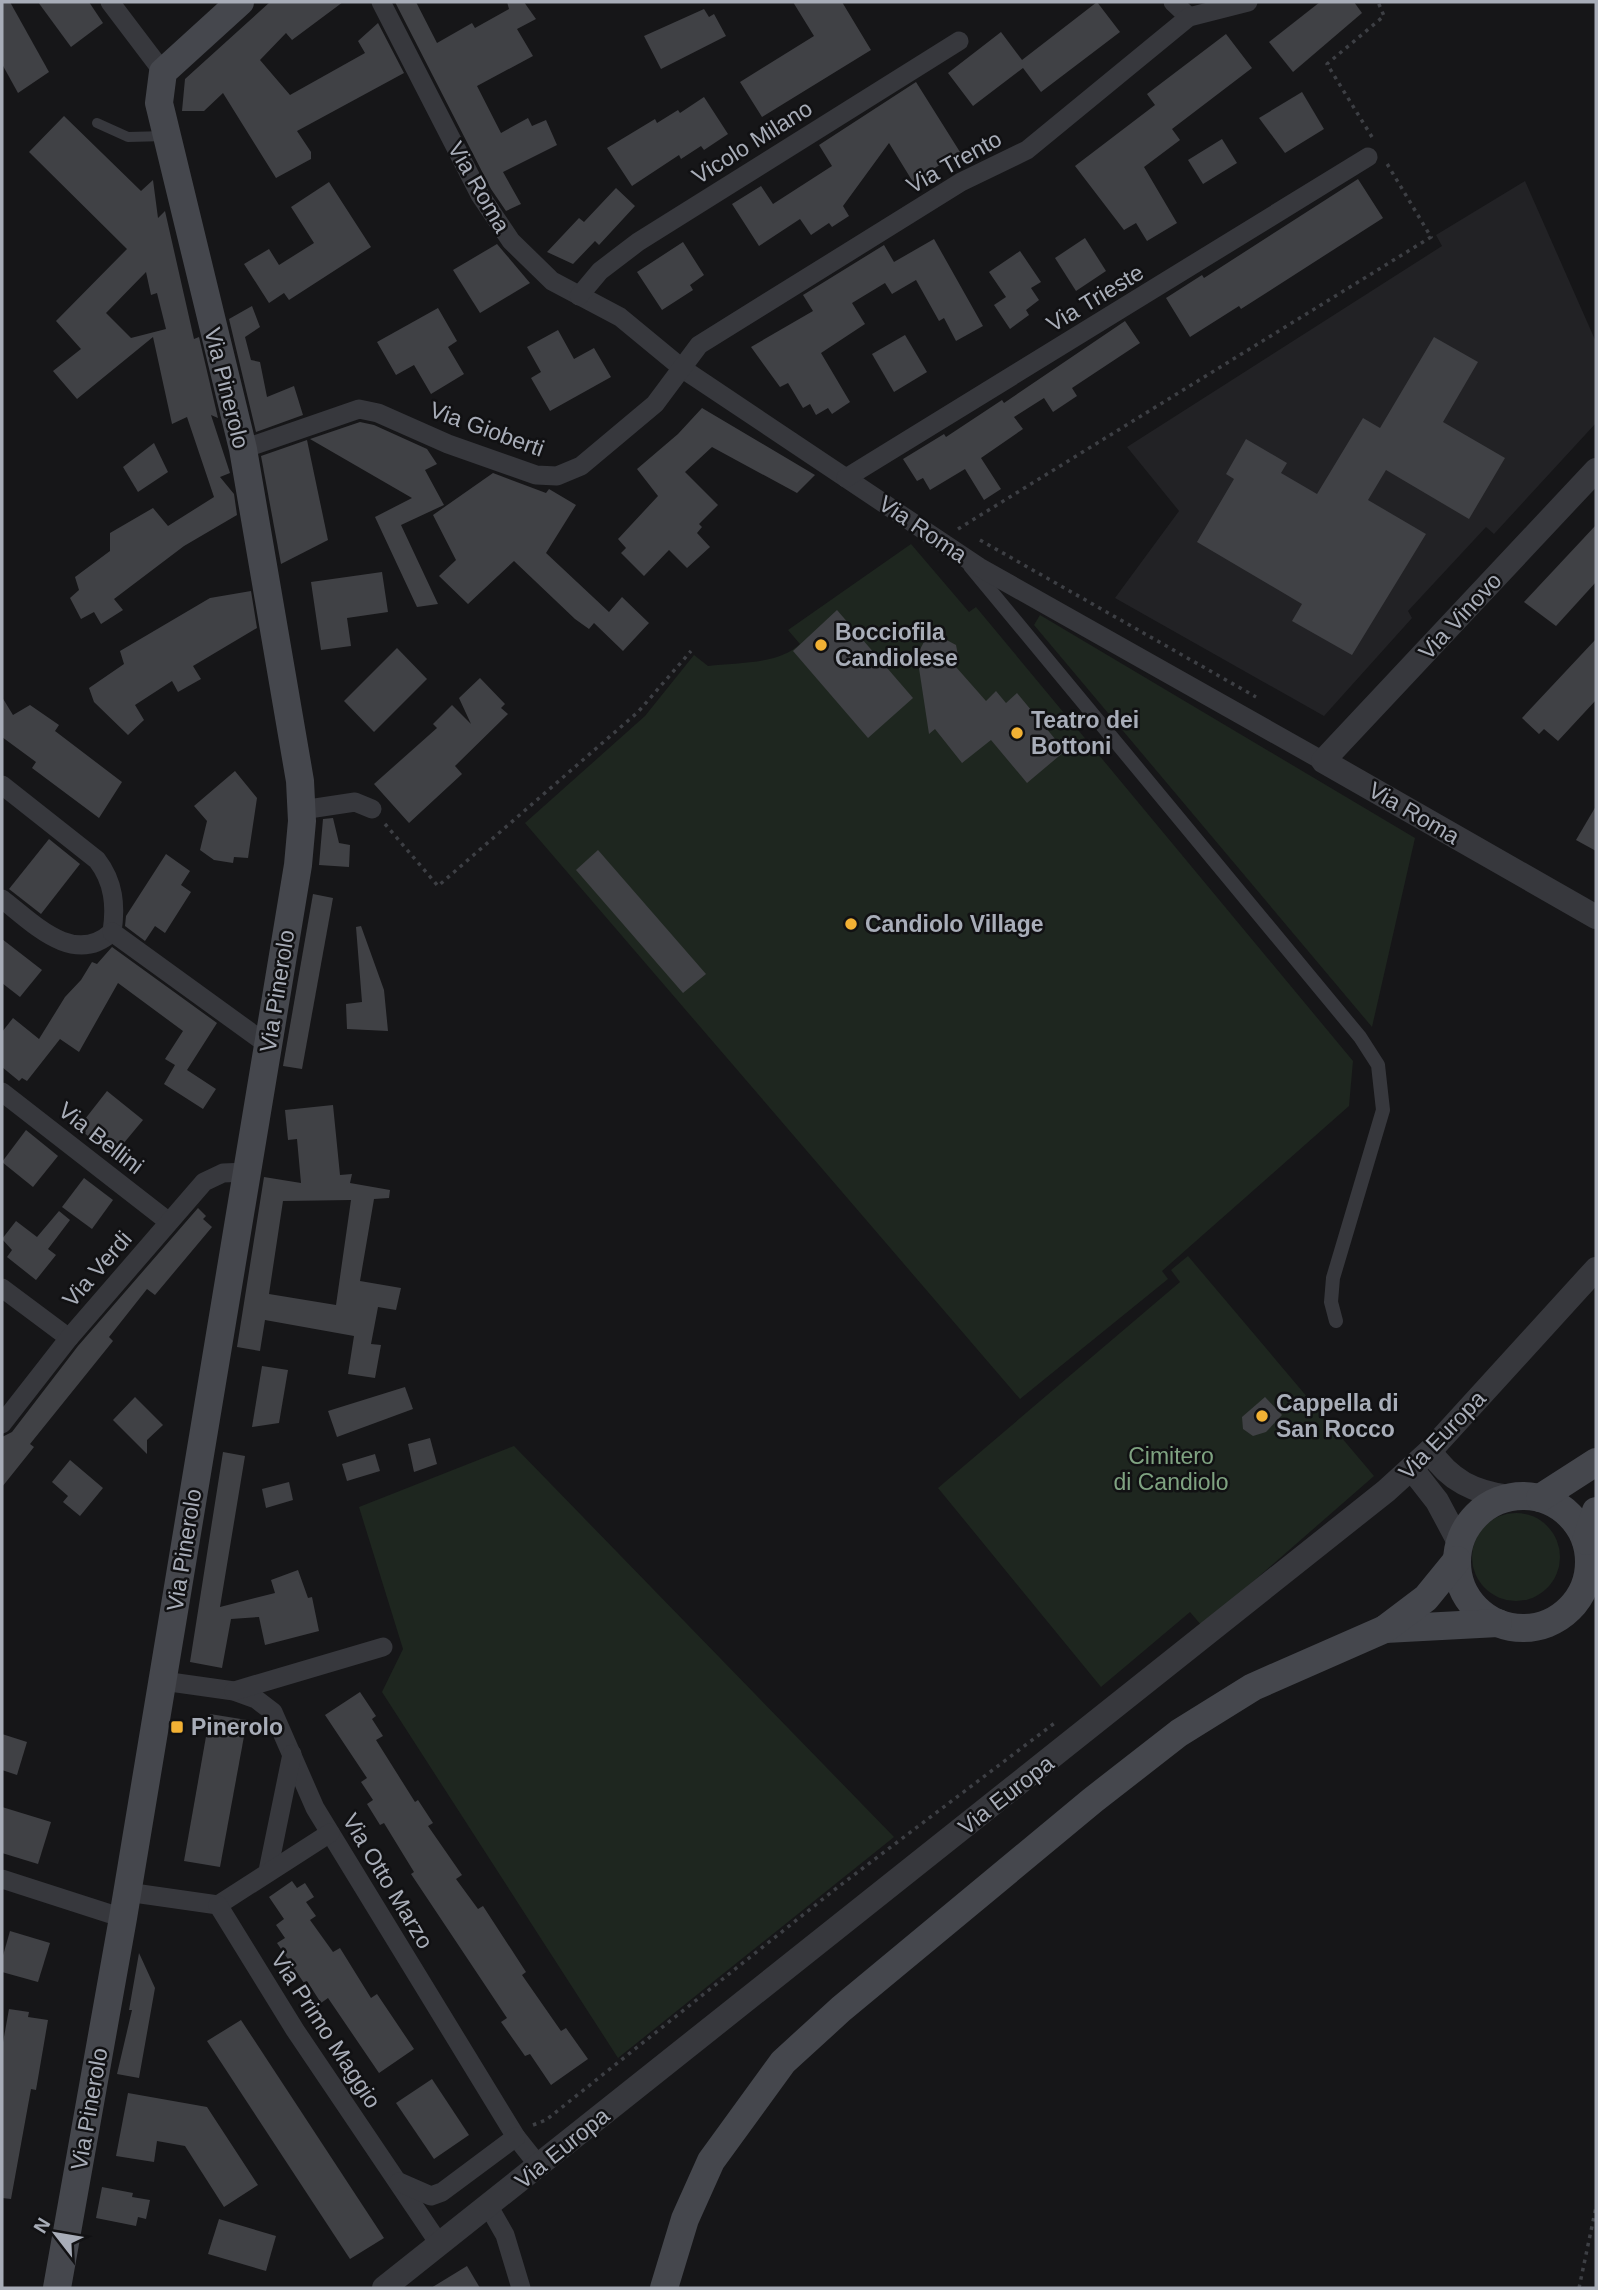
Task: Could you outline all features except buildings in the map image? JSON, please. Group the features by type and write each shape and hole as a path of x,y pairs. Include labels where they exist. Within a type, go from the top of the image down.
{"main road":[{"path":"163,72 240,2"},
{"name":"Via Pinerolo","path":"57,2288 163,1681 298,865 302,810 300,781 243,449 159,103 163,72"},
{"path":"1540,1497 1596,1462"},
{"path":"664,2288 685,2219 712,2161 783,2062 841,2009 1040,1843 1179,1733 1253,1687 1385,1629 1426,1598 1459,1552 1478,1514 1509,1497 1540,1497 1560,1507 1576,1522 1586,1541 1589,1564 1585,1586 1573,1605 1556,1620 1537,1627 1517,1628 1497,1623 1385,1629"},
{"path":"1586,1541 1596,1511"},
{"path":"1459,1552 1460,1580 1468,1598 1481,1612 1497,1623"}],"street":[{"path":"110,2 163,72"},
{"path":"1173,2 1189,17"},
{"name":"Via Trento","path":"683,369 699,345 961,182 1027,150 1189,17 1248,2"},
{"name":"Via Roma","path":"384,3 480,195 511,241 552,281 620,317 683,369 960,554 1596,917"},
{"name":"Vicolo Milano","path":"579,296 600,271 638,242 959,41"},
{"name":"Via Trieste","path":"846,478 1375,152"},
{"name":"Via Gioberti","path":"243,449 359,409 378,412 448,444 536,475 557,477 581,466 604,448 655,404 683,369"},
{"name":"Via Vinovo","path":"1323,761 1596,470"},
{"path":"960,554 1360,1037 1378,1065 1383,1110 1333,1278 1331,1302 1336,1321"},
{"path":"2,785 97,860 105,871 115,911 112,932 101,943 76,946 48,935 2,899"},
{"path":"302,810 355,802 372,809"},
{"path":"112,932 268,1045"},
{"name":"Via Bellini","path":"2,1092 169,1222"},
{"name":"Via Verdi","path":"2,1424 69,1338 204,1182 223,1173 247,1172"},
{"name":"Via Europa","path":"384,2288 1412,1469 1596,1269"},
{"path":"2,1289 69,1338"},
{"path":"1430,1451 1441,1468 1459,1482 1483,1493 1509,1497"},
{"path":"1412,1469 1437,1501 1459,1552"},
{"path":"234,1691 383,1647"},
{"name":"Via Otto Marzo","path":"163,1681 234,1691 256,1699 273,1712 315,1808 522,2129 539,2166"},
{"path":"268,1871 292,1754"},
{"path":"2,1879 125,1905 218,1905 330,1833"},
{"name":"Via Primo Maggio","path":"218,1905 394,2180 440,2245"},
{"path":"394,2180 431,2196 442,2192 522,2129"},
{"path":"489,2207 505,2235 521,2288"}],"lane":[{"path":"97,123 128,137 166,136"}],"path":[{"path":"942,542 959,528 1431,237 1375,152 1327,64 1384,16 1378,2"},
{"path":"959,528 1262,701"},
{"path":"372,809 438,886 638,712 691,652"},
{"path":"522,2129 546,2120 848,1878 1057,1720"},
{"path":"1579,2288 1596,2207"}],"shaded area":[{"path":"1525,181 1596,342 1596,423 1494,534 1486,527 1408,611 1412,618 1324,716 1115,598 1179,511 1127,447 1442,246 1436,235"}],"green space":[{"name":"Candiolo Village","path":"911,544 969,612 976,607 1353,1061 1349,1106 1162,1271 1168,1279 1020,1399 525,823 645,716 694,655 708,666 769,659 791,651 800,644 788,630"},
{"path":"1040,615 1415,838 1372,1027 1034,625"},
{"name":"Cimitero di Candiolo","path":"1188,1256 1374,1476 1202,1626 1190,1612 1101,1687 938,1488 1180,1282 1171,1270"},
{"path":"514,1446 894,1837 618,2058 382,1692 403,1649 359,1507"},
{"path":"1507,1513 1525,1513 1541,1520 1553,1532 1560,1548 1560,1566 1553,1582 1541,1594 1525,1601 1507,1601 1491,1594 1479,1582 1472,1566 1472,1548 1479,1532 1491,1520"}],"place":[{"name":"Bocciofila Candiolese","path":"821,645"},
{"name":"Teatro dei Bottoni","path":"1017,733"},
{"name":"Candiolo Village","path":"851,924"},
{"name":"Cappella di San Rocco","path":"1262,1416"},
{"name":"Pinerolo","path":"177,1727"}]}
